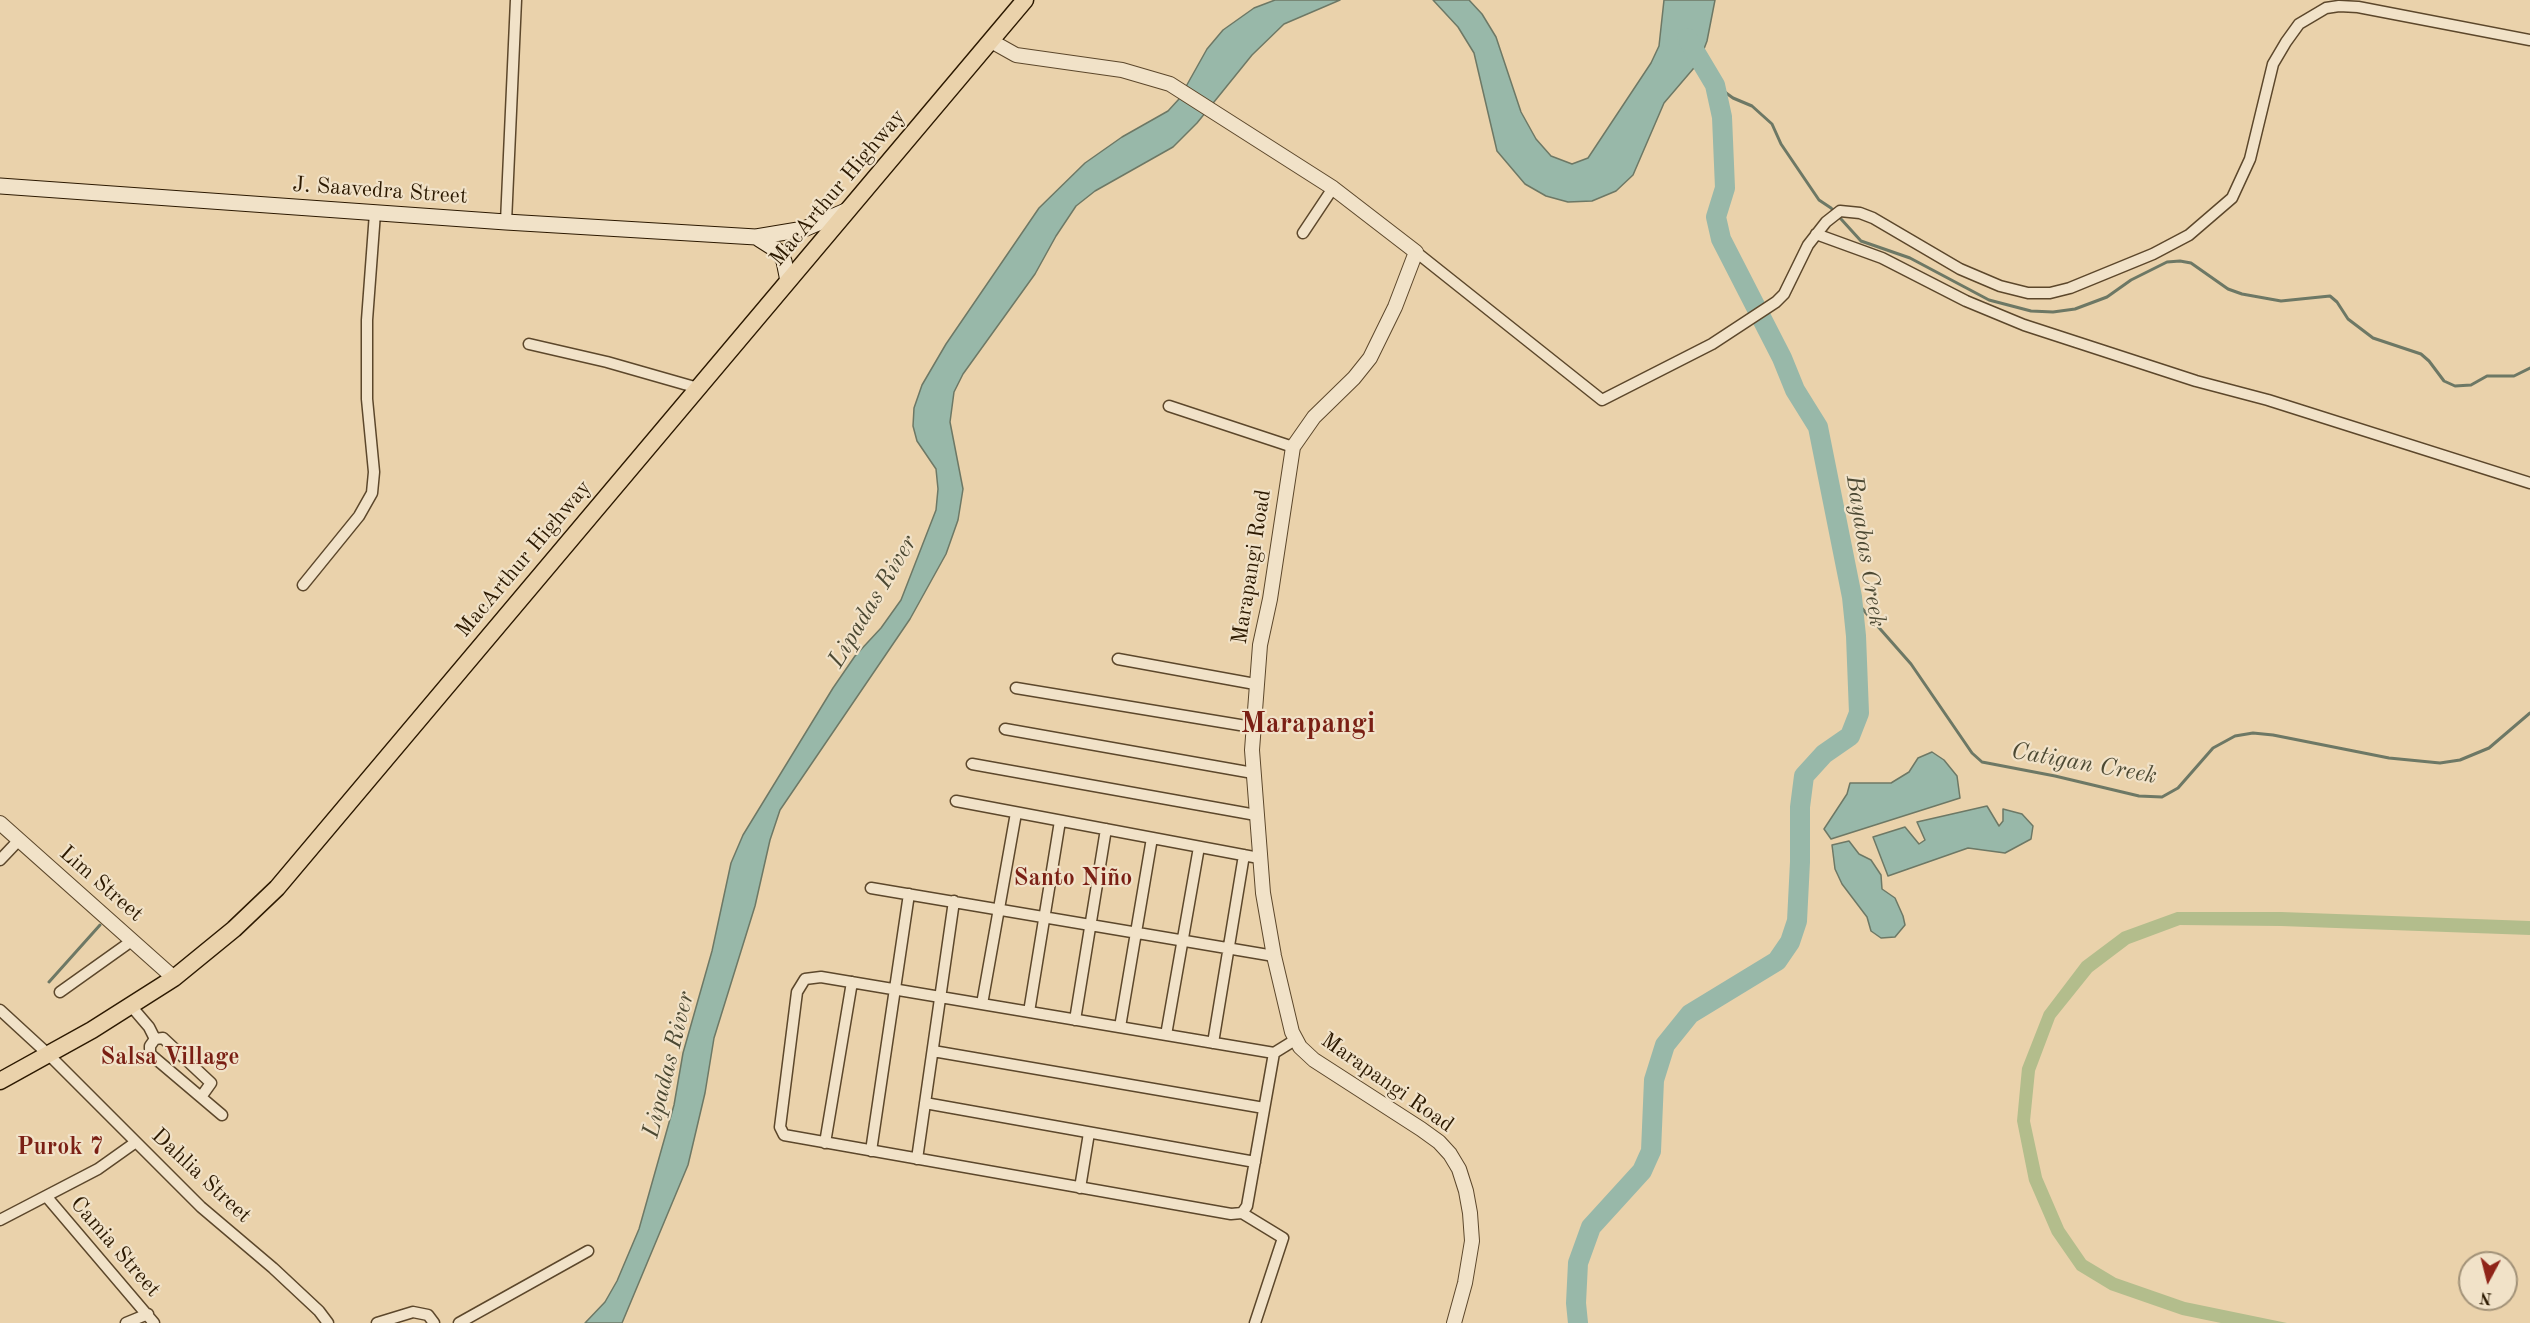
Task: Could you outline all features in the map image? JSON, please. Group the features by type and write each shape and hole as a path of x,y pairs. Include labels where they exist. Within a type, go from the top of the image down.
{"highway":[{"name":"MacArthur Highway","path":"0,1081 49,1055 174,978 234,929 296,867 1025,0"}],"main road":[{"name":"J. Saavedra Street","path":"0,186 506,222 756,237 804,229 848,210"},
{"path":"756,237 778,251 784,261 788,281"}],"street":[{"path":"506,222 516,0"},
{"path":"991,41 1016,56 1142,74 1181,89 1216,115 1333,188 1602,400 1694,355 1776,302 1784,294 1800,256 1816,234 1836,214 1860,213 1873,218 1960,269 2000,286 2028,292 2050,293 2153,254 2189,235 2232,198 2250,159 2273,64 2286,42 2300,24 2313,15 2333,7 2358,7 2530,40"},
{"path":"1303,232 1333,188"},
{"path":"303,585 358,516 372,493 374,472 367,399 367,320 375,213"},
{"path":"1816,234 1882,258 1966,301 2024,325 2196,381 2252,395 2404,441 2530,483"},
{"name":"Marapangi Road","path":"1416,252 1395,307 1370,358 1354,378 1308,423 1293,447 1255,684 1252,727 1253,773 1259,858 1267,922 1296,1040 1314,1060 1439,1142 1459,1169 1470,1213 1472,1241 1465,1283 1454,1323"},
{"path":"529,344 607,362 698,388"},
{"path":"1169,406 1293,447"},
{"path":"1119,659 1255,684"},
{"path":"1017,688 1252,727"},
{"path":"1005,729 1253,773"},
{"path":"972,764 1256,815"},
{"path":"956,801 1259,858"},
{"path":"982,1004 1016,813"},
{"path":"1029,1012 1060,821"},
{"name":"Lim Street","path":"0,823 174,978"},
{"path":"1075,1020 1106,829"},
{"path":"1120,1027 1152,838"},
{"path":"0,860 18,840"},
{"path":"1166,1035 1199,847"},
{"path":"1213,1043 1244,855"},
{"path":"871,888 1274,956"},
{"path":"871,1151 909,894"},
{"path":"916,1159 954,901"},
{"path":"60,992 133,940"},
{"path":"1255,1323 1283,1238 1242,1213 1232,1214 788,1137 781,1132 797,992 805,979 812,976 1274,1053 1296,1040"},
{"path":"825,1143 852,982"},
{"path":"131,1006 149,1027 155,1039"},
{"name":"Dahlia Street","path":"0,1010 49,1055 201,1207 307,1298 328,1323"},
{"path":"201,1097 211,1083 163,1038 155,1039 150,1046 150,1054 222,1115"},
{"path":"933,1051 1264,1108"},
{"path":"1242,1213 1246,1206 1255,1162 1274,1053"},
{"path":"925,1103 1255,1162"},
{"path":"1080,1188 1089,1132"},
{"path":"0,1220 98,1169 136,1142"},
{"name":"Camia Street","path":"46,1196 151,1319"},
{"path":"459,1323 588,1251"},
{"path":"377,1323 413,1312 428,1315 434,1323"},
{"path":"126,1323 151,1319"}],"green space":[{"path":"2177,912 2281,912 2530,921 2530,935 2281,926 2180,925 2129,944 2092,972 2055,1018 2035,1071 2030,1121 2042,1177 2064,1228 2086,1260 2116,1278 2185,1302 2287,1323 2221,1323 2182,1315 2110,1290 2077,1270 2052,1234 2029,1181 2017,1121 2022,1068 2044,1012 2082,962 2122,932"}],"shaded area":[{"path":"1275,0 1340,0 1284,24 1252,55 1197,123 1173,147 1095,191 1076,206 1035,274 963,374 954,392 950,422 963,489 958,520 946,554 910,619 780,810 770,840 755,906 714,1038 705,1093 688,1165 622,1323 585,1323 605,1302 617,1281 639,1229 674,1105 683,1053 712,951 731,863 743,835 833,688 855,656 881,628 901,600 936,510 938,489 936,469 917,441 913,426 914,408 922,385 946,344 1039,208 1085,163 1122,137 1168,111 1179,99 1207,49 1223,30 1254,8"},
{"path":"1433,0 1469,0 1482,14 1496,37 1521,112 1536,139 1551,156 1572,164 1588,158 1651,63 1659,46 1664,0 1715,0 1707,41 1699,62 1664,103 1633,175 1616,191 1592,201 1568,202 1546,196 1525,184 1497,151 1474,53 1458,27"},
{"path":"1932,752 1944,760 1957,776 1960,798 1831,839 1824,829 1847,794 1850,783 1891,783 1909,772 1918,758"},
{"path":"1987,806 1999,826 2003,821 2003,809 2022,814 2033,826 2031,839 2005,853 1968,848 1888,876 1873,837 1905,827 1919,844 1925,840 1917,822"},
{"path":"1849,841 1859,854 1871,860 1881,875 1882,889 1895,898 1905,925 1895,937 1881,938 1871,931 1867,917 1842,884 1835,869 1832,845"}],"waterway":[{"name":"Bayabas Creek","path":"1578,1323 1576,1303 1578,1263 1591,1227 1642,1171 1651,1151 1654,1080 1665,1045 1690,1014 1777,961 1790,942 1797,921 1800,807 1804,776 1824,754 1850,736 1859,713 1852,597 1818,427 1795,390 1782,358 1721,239 1716,217 1725,188 1722,117 1715,85 1687,38"},
{"path":"1715,85 1733,98 1752,106 1772,124 1781,144 1819,200 1831,208 1861,241 1910,258 1989,300 2031,311 2053,312 2075,309 2107,297 2131,280 2167,262 2180,261 2191,263 2228,289 2242,294 2281,301 2330,296 2337,302 2348,319 2373,338 2421,354 2444,381 2455,386 2471,385 2487,376 2514,376 2530,368"},
{"name":"Catigan Creek","path":"1852,597 1911,664 1972,753 1982,762 2139,796 2162,797 2178,788 2213,748 2235,736 2253,733 2273,735 2389,758 2440,763 2460,760 2489,748 2530,713"},
{"path":"49,982 100,925"}],"district":[{"name":"Marapangi","path":"1308,725"},
{"name":"Santo Niño","path":"1073,879"},
{"name":"Salsa Village","path":"170,1058"},
{"name":"Purok 7","path":"60,1148"}],"water label":[{"name":"Lipadas River","path":"873,602"},
{"name":"Lipadas River","path":"669,1065"}]}
